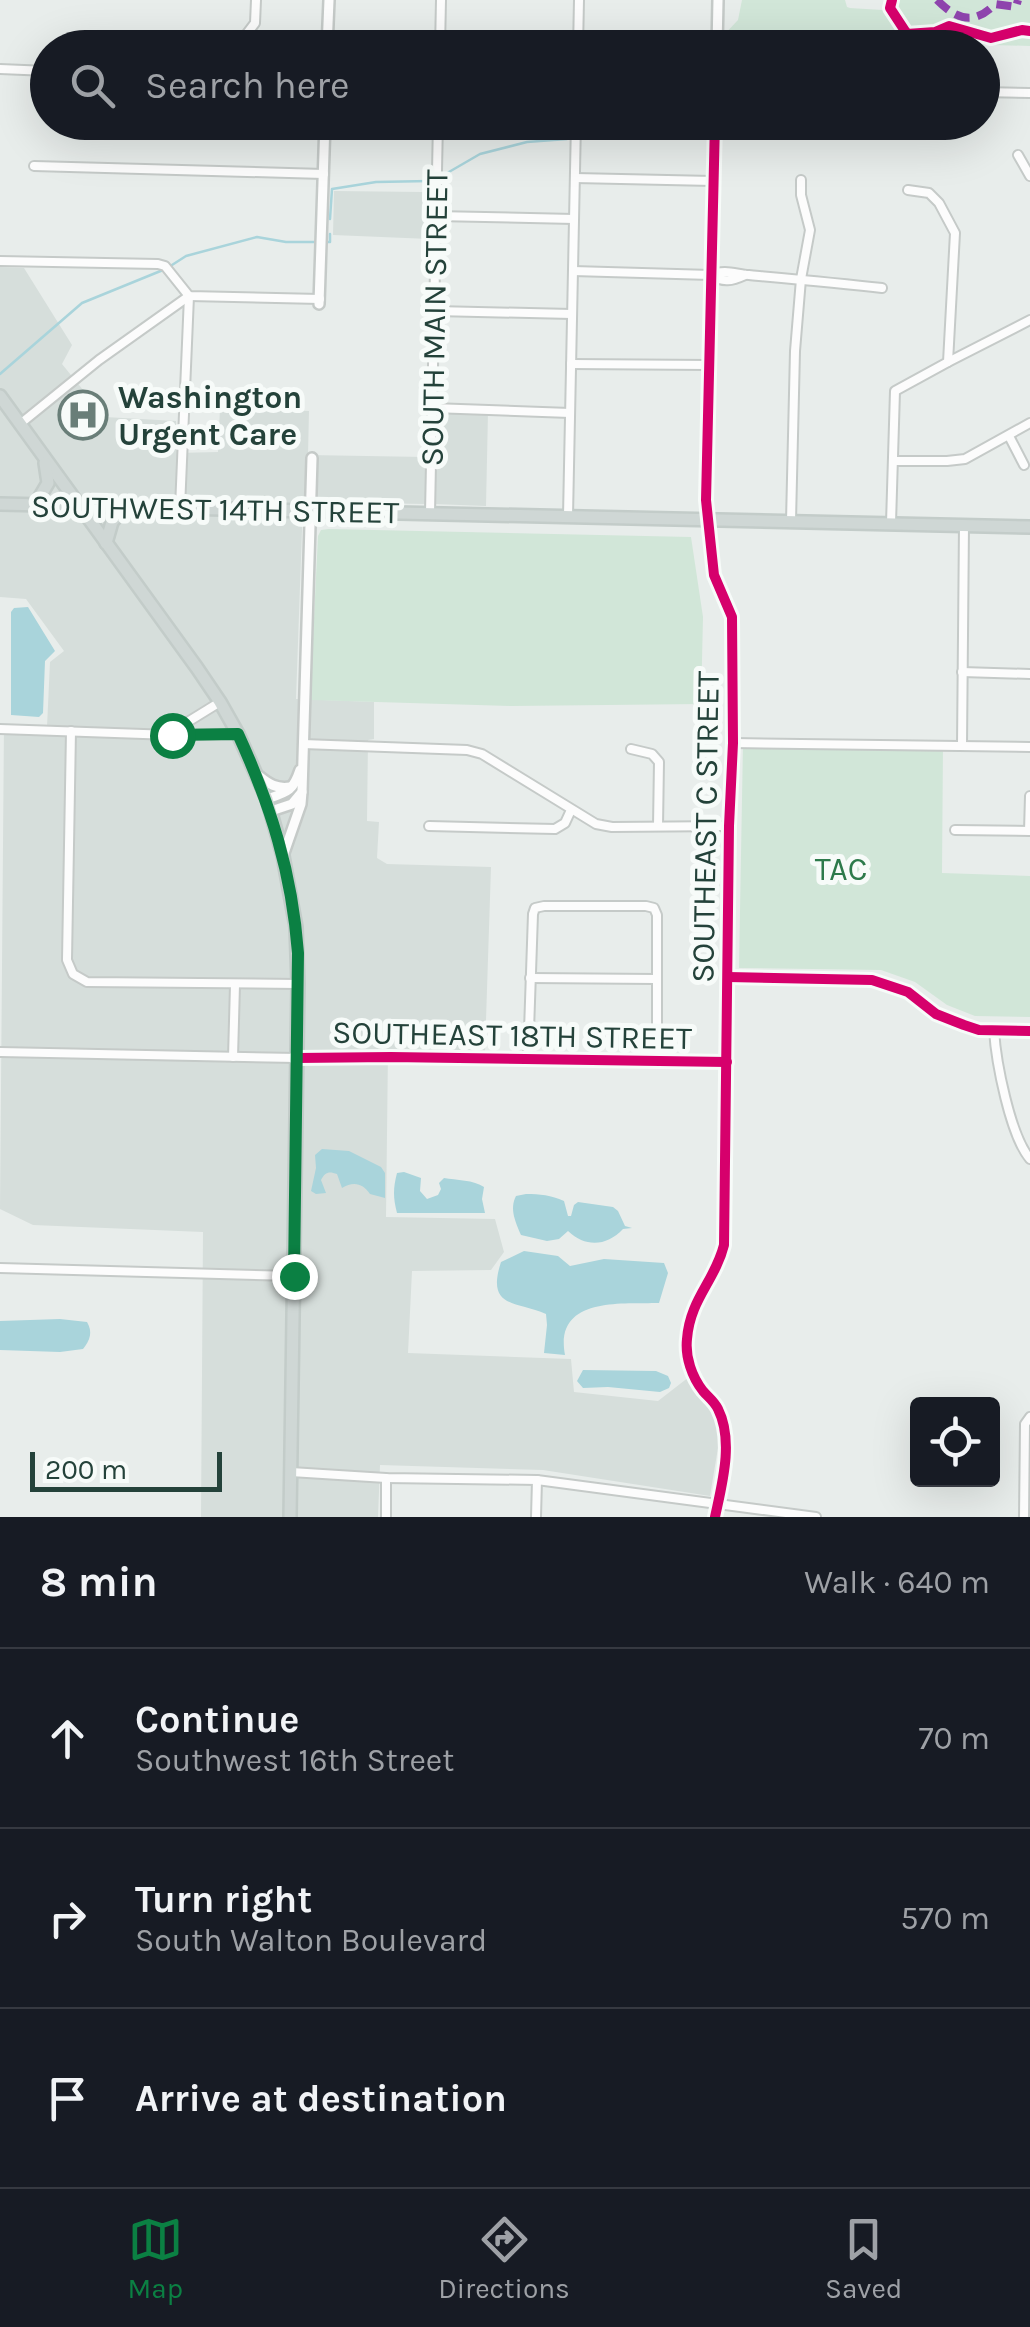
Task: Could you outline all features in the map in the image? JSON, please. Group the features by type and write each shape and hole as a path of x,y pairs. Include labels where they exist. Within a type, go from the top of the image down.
{"main road":[{"path":"0,396 220,702 269,805 283,856 296,927 298,984 290,1517"},
{"path":"35,505 48,483 42,454"},
{"name":"SOUTHWEST 14TH STREET","path":"0,504 1030,526"},
{"path":"106,543 112,522 125,507"}],"street":[{"path":"249,30 254,23 256,0"},
{"path":"328,30 329,0"},
{"path":"440,30 441,0"},
{"path":"578,30 579,0"},
{"path":"717,30 718,0"},
{"path":"0,69 30,70"},
{"path":"1000,92 1030,93"},
{"path":"20,424 99,360 188,296 319,302 325,140"},
{"name":"SOUTH MAIN STREET","path":"430,513 438,140"},
{"path":"568,516 576,140"},
{"name":"SOUTHEAST C STREET","path":"714,140 706,500 714,575 732,617 724,1245 720,1263 696,1299 686,1340 695,1379 719,1411 726,1435 714,1517"},
{"path":"1018,155 1030,176"},
{"path":"34,166 324,174"},
{"path":"575,178 713,180"},
{"path":"791,521 795,352 810,230 801,180"},
{"path":"908,190 929,193 955,233 948,362"},
{"path":"436,216 574,219"},
{"path":"0,261 158,264 166,266 188,296 180,508"},
{"path":"573,271 711,275 738,272 882,288"},
{"path":"434,311 572,314"},
{"path":"892,523 895,391 1030,320"},
{"path":"571,364 709,366"},
{"path":"432,408 570,413"},
{"path":"893,461 965,459 1030,423"},
{"path":"1009,436 1024,465"},
{"path":"283,856 301,804 297,789 303,762 312,458"},
{"path":"962,745 964,526"},
{"path":"962,672 1030,674"},
{"path":"163,733 220,702"},
{"path":"0,729 238,734"},
{"path":"71,731 67,960 70,971 87,982 298,984"},
{"path":"733,743 1030,746"},
{"path":"303,744 467,750 482,754 596,824 730,826"},
{"path":"631,748 652,754 659,762 658,826"},
{"path":"256,774 280,788 297,789"},
{"path":"269,805 297,789"},
{"path":"955,830 1030,831 1030,796"},
{"path":"429,826 555,829 565,824 572,810"},
{"path":"528,1060 535,908 646,906 654,908 658,915 658,1062"},
{"path":"728,977 872,980 908,992 936,1014 979,1030 1030,1031"},
{"path":"530,978 656,979"},
{"path":"233,1057 235,985"},
{"path":"994,1030 1015,1134 1030,1159"},
{"name":"SOUTHEAST 18TH STREET","path":"0,1052 726,1062"},
{"path":"0,1268 294,1276"},
{"path":"1024,1517 1025,1424 1030,1416"},
{"path":"290,1472 537,1480 816,1517"},
{"path":"386,1478 386,1517"},
{"path":"536,1517 537,1480"}],"shaded area":[{"path":"431,189 430,239 333,235 334,191"},
{"path":"0,267 24,268 72,345 62,364 105,417 176,421 177,453 218,452 220,408 309,411 308,455 425,457 426,504 303,502 296,699 374,702 374,739 368,740 367,821 379,822 377,858 387,864 491,867 485,1051 388,1050 386,1217 495,1219 504,1252 491,1270 412,1271 408,1353 571,1359 574,1392 658,1401 689,1377 711,1406 720,1436 710,1496 543,1470 380,1465 378,1517 201,1517 203,1232 33,1225 0,1209 4,724 47,727 50,662 64,651 26,599 0,597"},
{"path":"436,410 488,412 486,506 434,504"}],"green space":[{"path":"742,0 845,0 850,8 882,10 892,7 896,0 1030,0 1030,46 1000,45 1000,30 729,30 738,20"},
{"path":"321,530 691,537 703,617 701,704 512,706 310,700 318,536"},
{"name":"TAC","path":"743,743 943,745 942,873 1030,876 1030,1017 975,1016 947,1005 915,982 881,970 739,968"}],"water":[{"path":"28,607 55,651 45,661 43,713 39,717 11,715 11,612"},
{"path":"322,1149 349,1151 381,1167 385,1173 385,1198 370,1194 357,1184 342,1188 337,1174 332,1173 321,1180 326,1193 311,1191 315,1155"},
{"path":"397,1173 421,1178 420,1191 427,1199 438,1195 439,1183 444,1178 484,1187 485,1213 397,1213 395,1183"},
{"path":"526,1194 564,1201 568,1216 578,1202 613,1207 625,1226 632,1228 596,1243 568,1231 559,1239 547,1241 521,1235 513,1206 516,1196"},
{"path":"524,1251 558,1256 570,1266 604,1259 664,1263 668,1273 659,1303 609,1305 580,1313 564,1336 565,1355 544,1353 546,1314 506,1300 497,1288 501,1262"},
{"path":"0,1321 87,1322 90,1336 83,1349 0,1350"},
{"path":"583,1370 656,1371 668,1376 671,1383 660,1392 583,1388 577,1381"}],"waterway":[{"path":"442,176 480,154 527,142 554,140"},
{"path":"330,219 332,189 376,182 430,181"},
{"path":"326,242 330,242 330,234"},
{"path":"172,265 186,256 257,237 316,242"},
{"path":"0,374 82,303 163,270"}],"marked path":[{"path":"937,0 965,17 980,15 995,4 1016,7 1018,0"}],"cycle path":[{"path":"892,0 890,8 904,30"},
{"path":"940,30 949,26 963,30"},
{"path":"1000,36 1030,31"},
{"path":"715,140 706,500 714,575 732,617 724,1245 693,1312 687,1346 693,1373 723,1421 725,1463 715,1517"},
{"path":"728,977 872,980 908,992 936,1014 979,1030 1030,1031"},
{"path":"297,1058 727,1062"}],"place":[{"name":"Washington Urgent Care","path":"83,415"}],"route":[{"path":"172,735 238,734 278,833 298,953 294,1276"}]}
